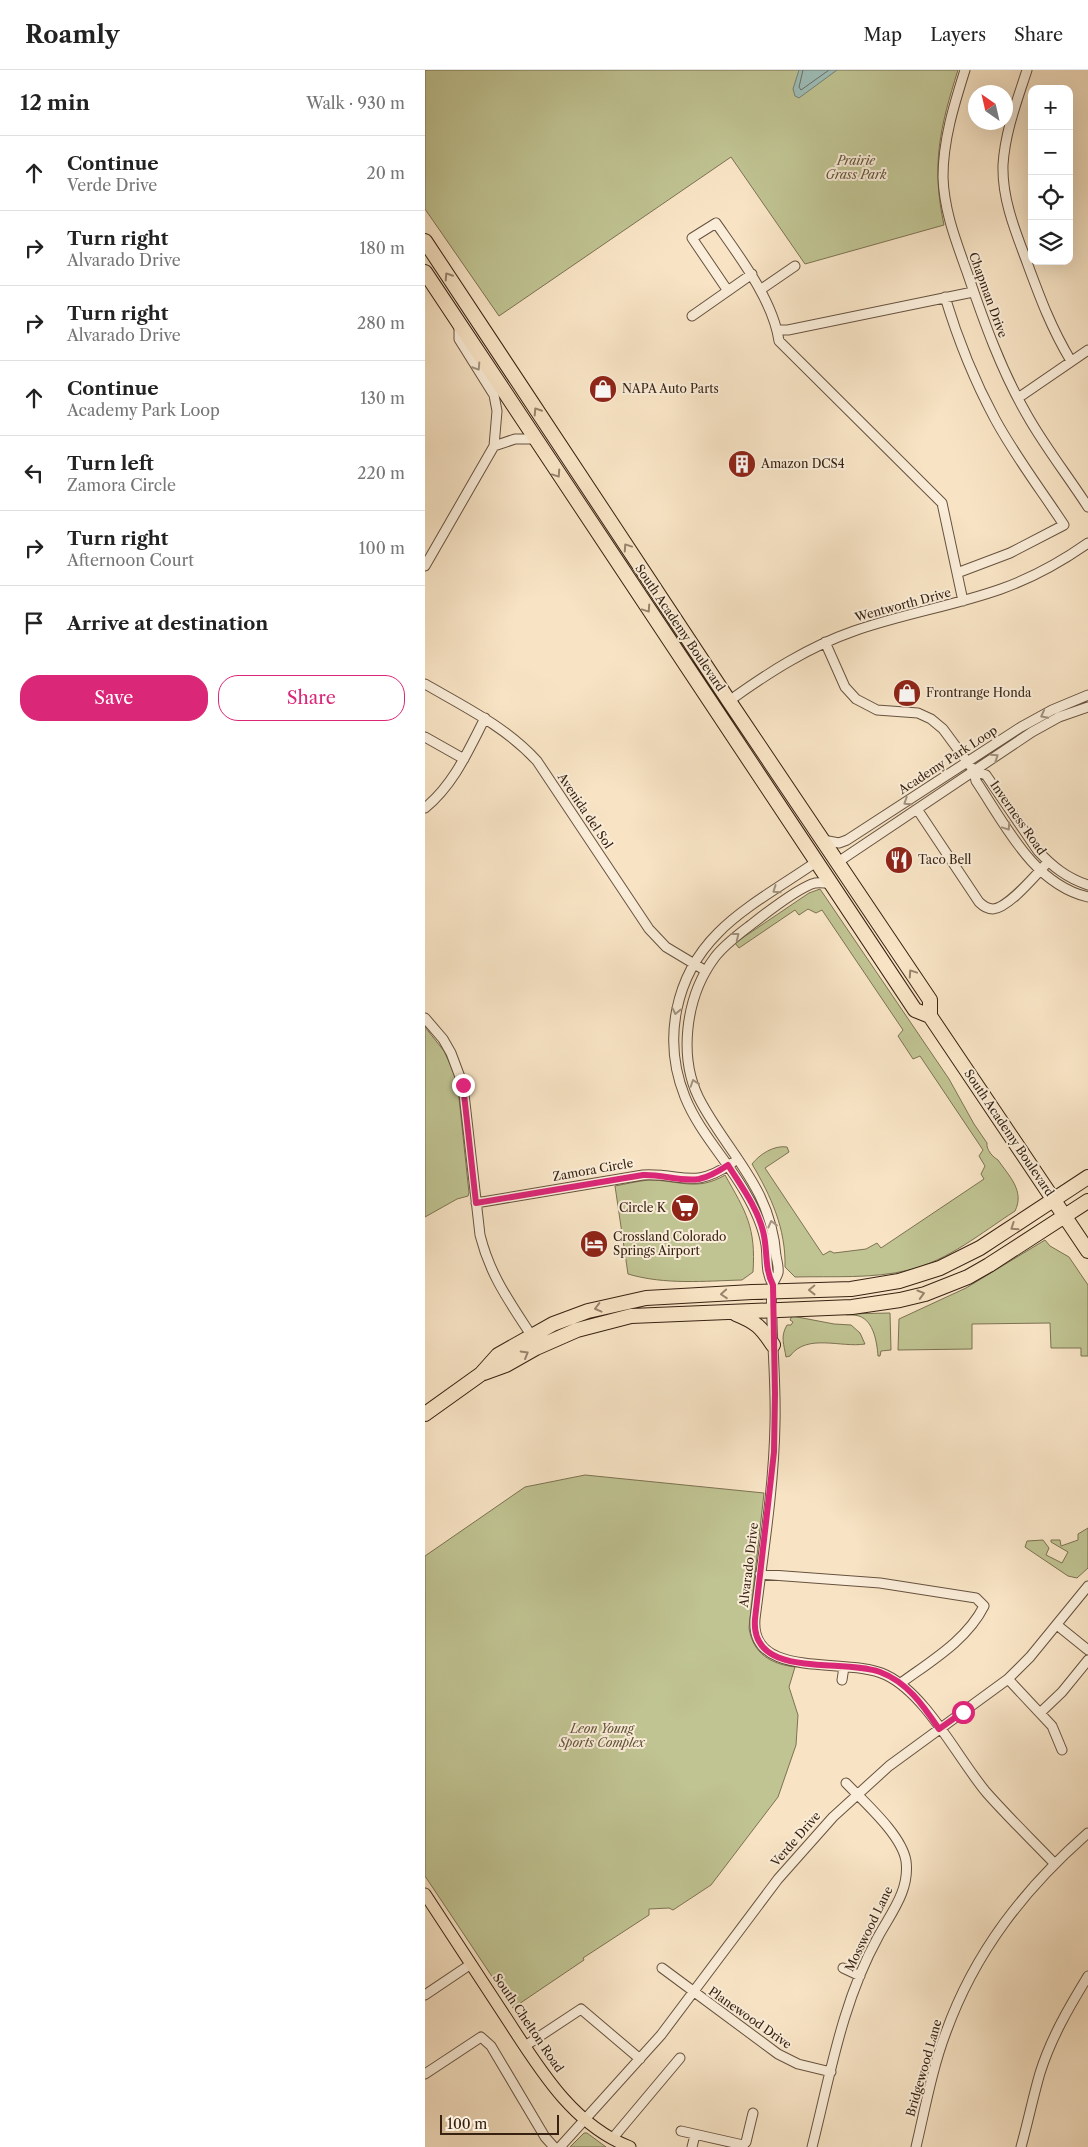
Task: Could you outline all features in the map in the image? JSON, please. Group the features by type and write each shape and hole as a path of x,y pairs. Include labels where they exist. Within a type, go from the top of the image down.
{"highway":[{"name":"South Academy Boulevard","path":"425,241 729,701 900,954 930,1000 930,1016 1088,1251"},
{"name":"South Academy Boulevard","path":"425,272 534,439 915,1010 930,1016"},
{"path":"727,728 739,733 818,849 826,856 838,862"},
{"path":"816,862 834,871 878,936 900,954"},
{"path":"425,1414 481,1374 498,1355 553,1324 588,1311 646,1298 773,1288 851,1289 899,1281 940,1268 980,1248 1088,1177"},
{"path":"481,1374 506,1365 554,1340 603,1322 631,1316 874,1305 925,1294 968,1277 1088,1201"},
{"path":"731,1312 753,1321 761,1327 773,1345"}],"main road":[{"name":"South Chelton Road","path":"425,1894 525,2046 554,2086 584,2119 611,2139 630,2147"}],"street":[{"name":"Chapman Drive","path":"965,70 947,134 943,177 949,219 973,292 995,350 1018,398 1028,417 1088,507"},
{"path":"1027,70 1006,140 1003,174 1005,188 1014,228 1042,305 1071,361"},
{"path":"728,291 692,238 716,223 752,274 778,330 779,340 942,503 963,601"},
{"path":"760,290 795,266"},
{"path":"692,316 752,274"},
{"path":"778,330 788,330 973,292"},
{"path":"945,297 964,354 986,402 1007,438 1064,525 1010,553 957,573"},
{"path":"425,566 494,446 497,411 494,395 459,339 460,324"},
{"path":"1018,398 1088,350"},
{"path":"494,446 515,439 534,439"},
{"name":"Wentworth Drive","path":"729,701 779,666 825,642 872,625 963,601 1020,582 1088,543"},
{"path":"825,642 842,682 856,699 877,710 925,715 943,729 974,771"},
{"name":"Avenida del Sol","path":"425,684 485,718 512,738 537,761 657,938 666,947 706,971"},
{"name":"Academy Park Loop","path":"823,840 839,843 847,840 1037,718 1088,695"},
{"name":"Academy Park Loop","path":"838,862 1046,724 1088,707"},
{"path":"425,808 450,783 485,718"},
{"path":"425,737 464,759"},
{"name":"Inverness Road","path":"1088,885 1065,875 1048,862 1038,851 986,775 974,771 976,781 1030,860 1048,878 1067,890 1088,897"},
{"path":"917,809 979,902 984,906 995,909 1007,903 1048,862"},
{"path":"773,1288 767,1274 766,1246 760,1222 745,1192 691,1110 685,1097 676,1069 673,1041 675,1015 681,992 694,963 712,939 728,923 816,862"},
{"path":"773,1311 773,1288 778,1273 773,1228 756,1186 701,1102 692,1081 688,1064 690,1012 694,997 706,971 722,948 760,918 808,886 823,882 832,884"},
{"path":"425,1018 443,1039 459,1069 463,1085 480,1235 490,1269 531,1335"},
{"name":"Zamora Circle","path":"476,1203 643,1175 657,1174 688,1180 700,1179 738,1158"},
{"name":"Alvarado Drive","path":"773,1311 774,1452 754,1627 758,1640 765,1650 780,1658 878,1671 901,1683 922,1704 986,1792 1055,1863"},
{"path":"760,1574 880,1584 976,1598 984,1606 977,1620 943,1653 901,1683"},
{"name":"Verde Drive","path":"560,2147 639,2059 693,1993 778,1878 817,1834 895,1760 1008,1679 1057,1625 1088,1586"},
{"path":"1057,1625 1088,1650"},
{"path":"1040,1713 1062,1692 1088,1660"},
{"path":"842,1680 844,1667"},
{"path":"1008,1679 1052,1726 1062,1750"},
{"name":"Mosswood Lane","path":"812,2147 843,2021 860,1976 877,1939 899,1900 905,1882 905,1858 897,1840 846,1783"},
{"name":"Bridgewood Lane","path":"916,2147 945,2034 962,1993 1000,1927 1020,1900 1055,1863 1088,1833"},
{"path":"425,1995 471,1964"},
{"name":"Planewood Drive","path":"662,1968 693,1993 778,2054 798,2064 831,2072"},
{"path":"843,1968 860,1976"},
{"path":"1021,2147 1048,2053 1061,2023 1088,1976"},
{"path":"525,2046 581,2009 639,2059"},
{"path":"425,2074 481,2037 491,2046 545,2137 554,2147"},
{"path":"611,2139 680,2058"},
{"path":"681,2131 743,2145 746,2142 753,2114"},
{"path":"692,2147 695,2135"}],"green space":[{"name":"Prairie Grass Park","path":"425,70 958,70 946,110 939,146 938,183 944,225 805,264 731,157 499,316 425,209"},
{"path":"820,889 949,1079 987,1143 989,1151 1007,1172 1017,1190 1018,1204 1015,1211 951,1253 938,1260 909,1270 867,1276 795,1277 785,1267 783,1239 776,1213 752,1164 768,1151 777,1147 787,1147 789,1152 765,1168 823,1255 830,1251 834,1253 866,1249 877,1243 881,1248 984,1179 981,1174 985,1166 979,1156 983,1150 920,1056 913,1059 898,1036 903,1030 822,910 816,913 808,909 799,915 795,910 739,948 735,943 809,893"},
{"path":"425,1027 444,1051 457,1079 469,1193 468,1196 457,1199 425,1217"},
{"path":"725,1175 739,1199 748,1220 753,1243 753,1272 742,1280 699,1281 656,1280 628,1274 615,1186 649,1180 696,1184 715,1180"},
{"path":"1045,1240 1050,1246 1069,1257 1088,1285 1088,1356 1081,1356 1081,1348 1051,1348 1050,1323 972,1324 972,1349 898,1350 899,1319 966,1288"},
{"path":"890,1313 891,1350 881,1351 880,1356 878,1356 876,1339 868,1323 859,1316 843,1314"},
{"path":"792,1316 834,1324 851,1325 860,1333 865,1344 815,1343 797,1349 790,1356 786,1357 783,1341 784,1333 787,1325 791,1325 793,1322 790,1320"},
{"name":"Leon Young Sports Complex","path":"585,1475 764,1493 749,1628 754,1645 759,1651 771,1660 786,1666 795,1667 789,1687 798,1715 796,1745 778,1797 711,1885 673,1910 669,1908 649,1909 649,1915 583,1958 584,1960 513,2008 425,1876 425,1556 525,1487"},
{"path":"1088,1528 1088,1568 1077,1578 1068,1576 1025,1547 1027,1541 1043,1540 1049,1548 1046,1555 1062,1563 1068,1552 1051,1542 1051,1540 1060,1540 1061,1546 1078,1540 1078,1534"},
{"path":"584,2133 587,2133 606,2147 570,2147"}],"water":[{"path":"799,70 837,70 799,98 795,96 793,89"}],"place":[{"name":"NAPA Auto Parts","path":"603,389"},
{"name":"Amazon DCS4","path":"742,464"},
{"name":"Frontrange Honda","path":"907,693"},
{"name":"Taco Bell","path":"899,860"},
{"name":"Circle K","path":"685,1208"},
{"name":"Crossland Colorado Springs Airport","path":"594,1244"}],"route":[{"path":"463,1085 476,1203 643,1175 657,1174 688,1180 700,1179 728,1165 745,1192 763,1230 766,1246 767,1274 773,1285 774,1452 754,1627 755,1634 760,1645 774,1657 878,1671 886,1675 908,1689 922,1704 939,1729 963,1712"}]}
